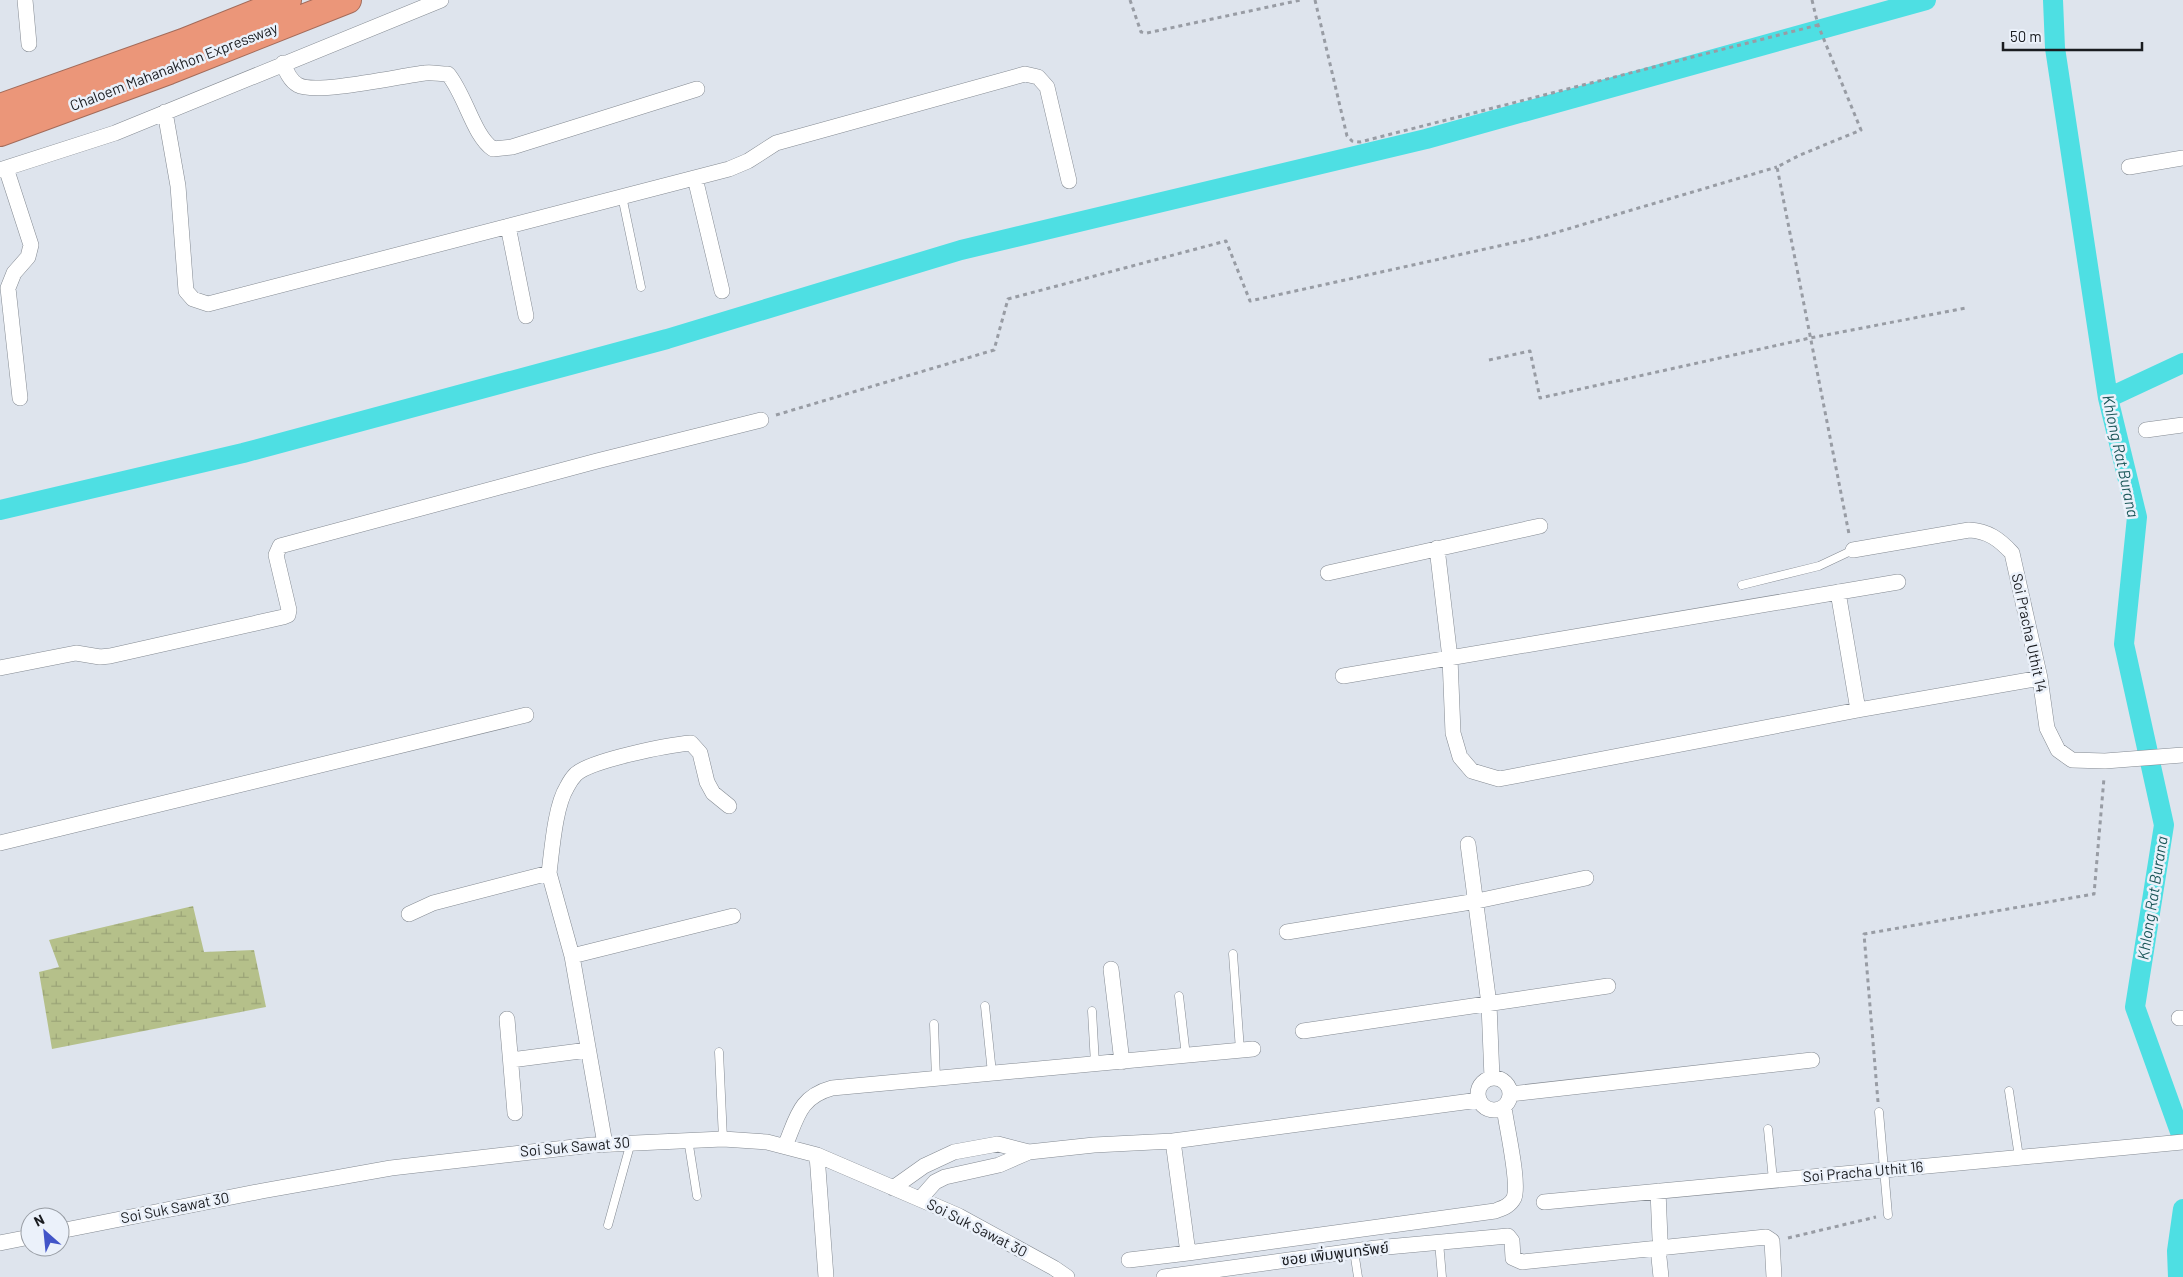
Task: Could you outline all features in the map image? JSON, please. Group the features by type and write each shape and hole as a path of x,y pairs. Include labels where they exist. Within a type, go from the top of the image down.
{"highway":[{"name":"Chaloem Mahanakhon Expressway","path":"0,106 174,45 288,0"},
{"name":"Chaloem Mahanakhon Expressway","path":"0,133 169,71 348,0"}],"street":[{"path":"25,0 29,44"},
{"path":"0,117 92,86 314,0"},
{"path":"20,398 8,288 14,273 28,256 31,245 3,169 114,133 282,63 442,0"},
{"path":"282,63 290,79 298,85 311,88 375,82 426,73 448,74 458,86 480,135 486,144 493,149 512,147 697,89"},
{"path":"164,112 178,186 186,292 193,299 208,304 730,168 748,161 776,143 1026,74 1038,77 1047,87 1069,181"},
{"path":"2129,167 2183,158"},
{"path":"694,178 722,291"},
{"path":"508,226 526,316"},
{"path":"0,668 76,653 100,657 110,656 283,617 288,615 289,610 276,555 280,546 597,461 761,420"},
{"path":"2146,430 2183,425"},
{"path":"1328,573 1540,526"},
{"name":"Soi Pracha Uthit 14","path":"1853,550 1969,530 1982,531 2001,540 2012,553 2040,678 2048,728 2058,750 2072,760 2105,761 2183,755"},
{"path":"1438,548 1450,658 1454,733 1460,757 1472,771 1499,779 1858,710 2040,678"},
{"path":"1343,676 1898,582"},
{"path":"1838,592 1858,710"},
{"path":"0,843 526,715"},
{"path":"605,1144 572,956 549,873 555,829 566,788 577,774 595,764 691,742 700,753 707,782 712,793 729,806"},
{"path":"1468,844 1477,901 1489,1004 1492,1078"},
{"path":"409,914 433,903 549,873"},
{"path":"1287,932 1477,901 1586,878"},
{"path":"572,956 732,916"},
{"path":"1111,969 1122,1062"},
{"path":"1303,1031 1608,986"},
{"path":"508,1019 515,1113"},
{"path":"511,1060 588,1050"},
{"path":"785,1146 803,1103 820,1091 832,1088 1246,1050"},
{"path":"1492,1078 1480,1086 1479,1100 1484,1106 1497,1110 1507,1101 1812,1060"},
{"path":"1129,1260 1188,1254 1495,1211 1507,1207 1514,1197 1515,1184 1505,1082 1492,1078"},
{"path":"920,1200 936,1182 945,1177 1000,1165 1029,1152 1094,1145 1173,1141 1479,1100"},
{"name":"Soi Suk Sawat 30","path":"70,1229 391,1168 605,1144 723,1139 767,1142 817,1155 959,1216 1067,1277"},
{"path":"1173,1141 1188,1254"},
{"name":"Soi Pracha Uthit 16","path":"1544,1202 2183,1142"},
{"path":"893,1188 924,1166 954,1152 998,1144 1029,1152"},
{"path":"817,1155 826,1277"},
{"path":"1658,1192 1661,1277"},
{"name":"ซอย เพิ่มพูนทรัพย์","path":"1164,1277 1354,1251 1508,1236 1512,1241 1513,1258 1516,1261 1522,1262 1659,1243"},
{"path":"1659,1243 1766,1237 1772,1241 1774,1277"},
{"path":"0,1243 20,1239"}],"lane":[{"path":"622,196 641,287"},
{"path":"1742,586 1818,566 1853,550"},
{"path":"1233,954 1246,1050"},
{"path":"1179,996 1186,1056"},
{"path":"985,1006 992,1073"},
{"path":"1092,1011 1094,1064"},
{"path":"934,1024 936,1078"},
{"path":"719,1052 723,1139"},
{"path":"2009,1092 2018,1157"},
{"path":"1879,1112 1888,1215"},
{"path":"1768,1129 1773,1180"},
{"path":"688,1139 697,1196"},
{"path":"608,1225 631,1142"},
{"path":"1439,1242 1442,1277"},
{"path":"1354,1251 1358,1277"}],"path":[{"path":"1130,0 1141,32 1147,33 1301,0"},
{"path":"1315,0 1347,136 1352,141 1360,142 1819,26"},
{"path":"761,420 994,350 1008,300 1226,241 1250,301 1544,236 1777,167 1800,155 1861,130 1819,26 1812,0"},
{"path":"1777,167 1853,550"},
{"path":"1489,360 1530,351 1540,398 1810,338 1966,308"},
{"path":"1879,1112 1864,934 2094,894 2105,761"},
{"path":"1772,1241 1888,1215"}],"green space":[{"path":"193,906 204,952 254,950 266,1007 52,1049 39,972 59,967 49,940"}],"waterway":[{"path":"0,510 243,453 667,339 961,250 1426,139 1926,0"},
{"name":"Khlong Rat Burana","path":"2053,0 2055,48 2108,398 2137,517 2124,644 2164,825 2135,1007 2183,1140"},
{"path":"2108,398 2183,363"},
{"name":"Khlong Rat Burana","path":"2178,1277 2177,1251 2183,1209"}]}
